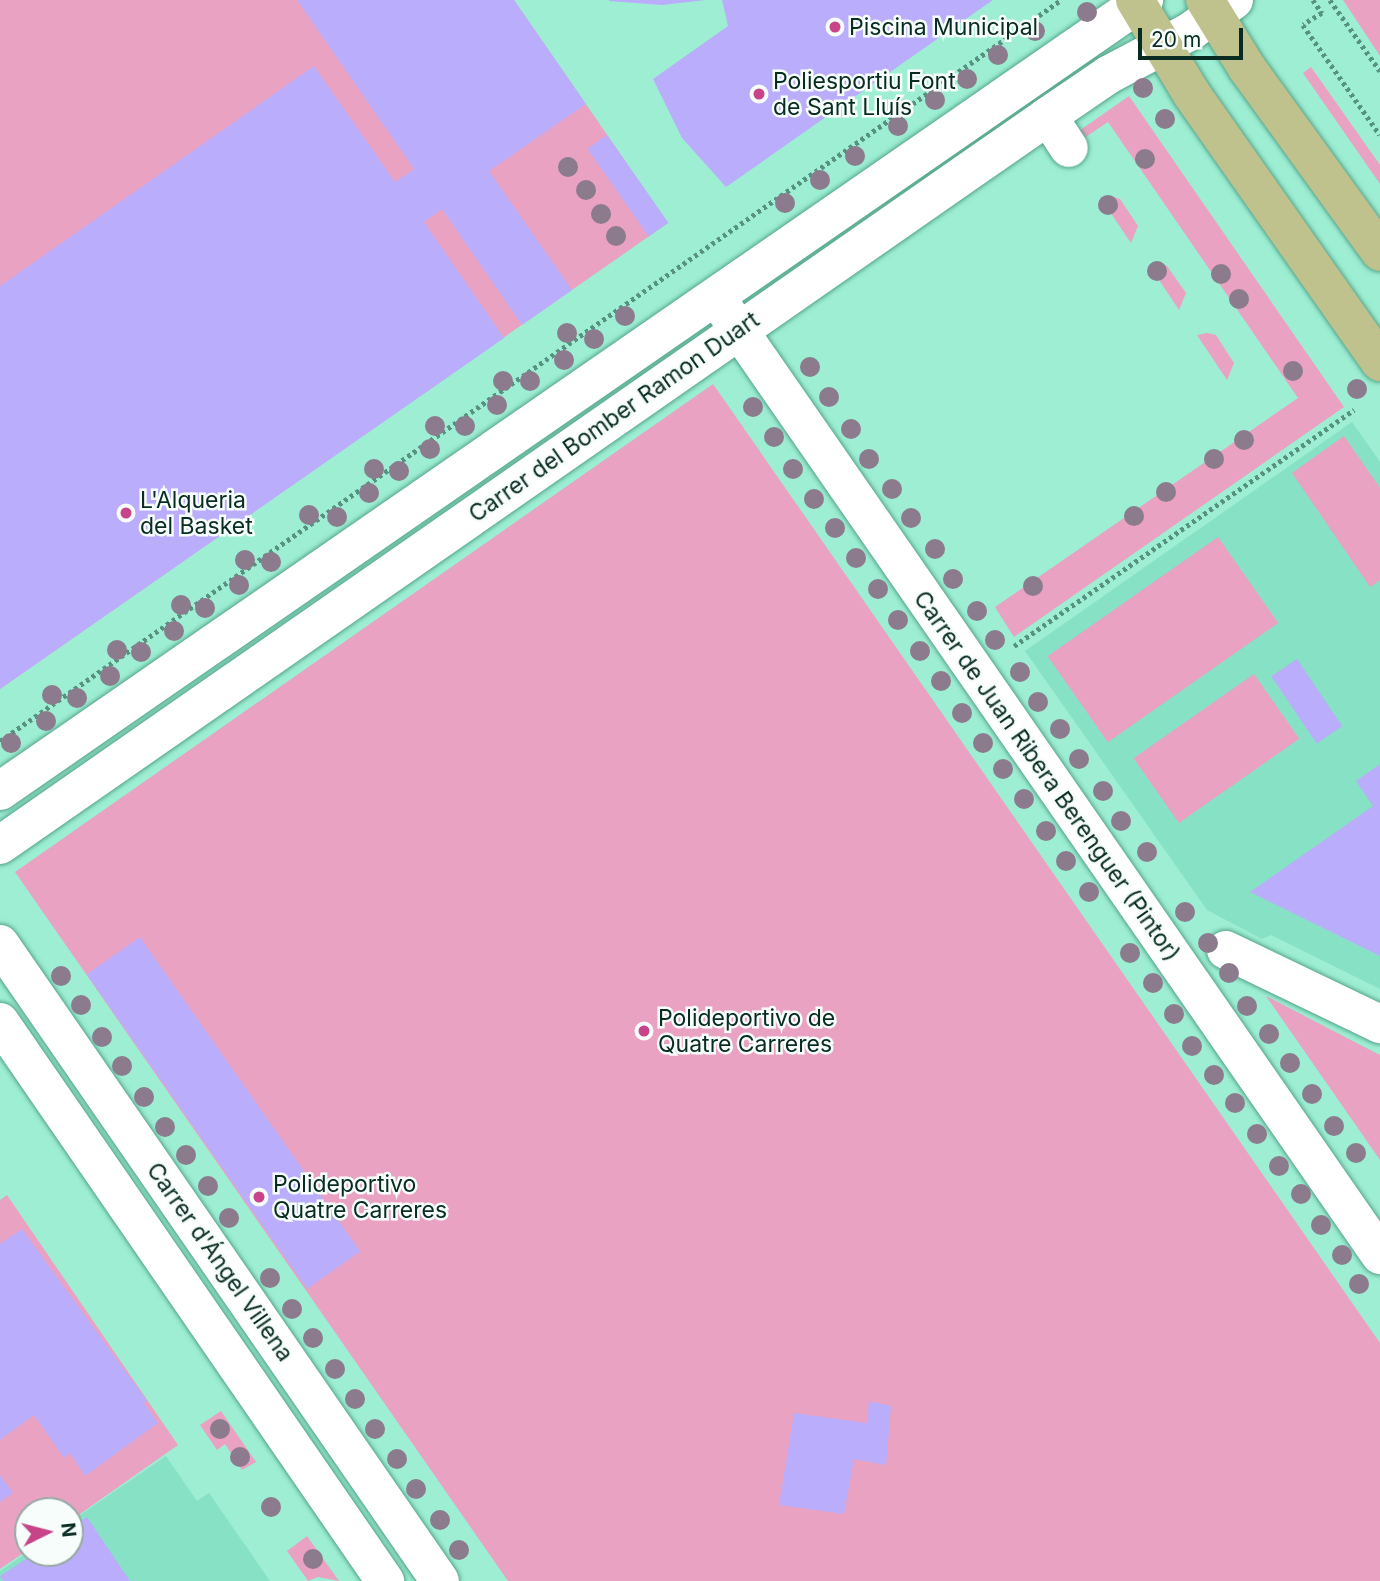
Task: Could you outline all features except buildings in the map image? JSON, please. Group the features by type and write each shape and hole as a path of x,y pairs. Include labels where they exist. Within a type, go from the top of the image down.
{"main road":[{"path":"1139,1 1163,47 1380,362"},
{"path":"1218,5 1247,68 1380,252"}],"street":[{"name":"Carrer del Bomber Ramon Duart","path":"0,791 1139,1"},
{"name":"Carrer del Bomber Ramon Duart","path":"0,845 1048,116 1108,75 1163,47 1218,5"},
{"path":"1048,116 1069,148"},
{"name":"Carrer de Juan Ribera Berenguer (Pintor)","path":"716,295 1380,1255"},
{"name":"Carrer d'Ángel Villena","path":"0,944 440,1581"},
{"path":"1226,950 1380,1024"},
{"name":"Carrer d'Ángel Villena","path":"0,1022 384,1581"}],"path":[{"path":"0,741 1061,0"},
{"path":"1313,0 1322,13 1303,25 1380,135"},
{"path":"1331,0 1380,71"},
{"path":"1014,646 1354,410"}],"shaded area":[{"name":"L'Alqueria del Basket","path":"0,0 514,0 668,223 0,689"},
{"path":"1343,0 1380,0 1380,56"},
{"path":"1311,67 1380,165 1380,184 1303,73"},
{"path":"1129,96 1344,407 1014,637 995,607 1298,398 1108,122 1081,140 1076,133"},
{"path":"1100,197 1120,199 1138,226 1131,243"},
{"path":"1158,263 1167,266 1186,293 1179,310 1149,265"},
{"path":"1197,335 1216,335 1234,363 1227,380"},
{"name":"Polideportivo de Quatre Carreres","path":"713,384 1380,1343 1380,1581 508,1581 15,872"},
{"path":"1352,422 1380,462 1380,989 1271,935 1262,939 1207,910 1025,651"},
{"path":"1344,436 1380,488 1380,580 1370,587 1292,473"},
{"path":"1218,537 1278,623 1108,742 1048,656"},
{"path":"1254,674 1299,739 1179,823 1134,758"},
{"path":"1266,996 1380,1055 1380,1160"},
{"path":"7,1195 178,1445 84,1511 84,1497 14,1497 14,1560 0,1569 0,1200"},
{"path":"221,1411 256,1462 242,1470 225,1444 217,1450 200,1425"},
{"path":"166,1456 197,1501 209,1493 270,1581 0,1581 0,1571 14,1562 14,1567 84,1567 84,1512"},
{"path":"307,1536 339,1581 318,1577 308,1581 287,1551"}],"place":[{"name":"Piscina Municipal","path":"835,27"},
{"name":"Poliesportiu Font de Sant Lluís","path":"759,94"},
{"name":"L'Alqueria del Basket","path":"126,513"},
{"name":"Polideportivo de Quatre Carreres","path":"644,1031"},
{"name":"Polideportivo Quatre Carreres","path":"259,1197"}]}
